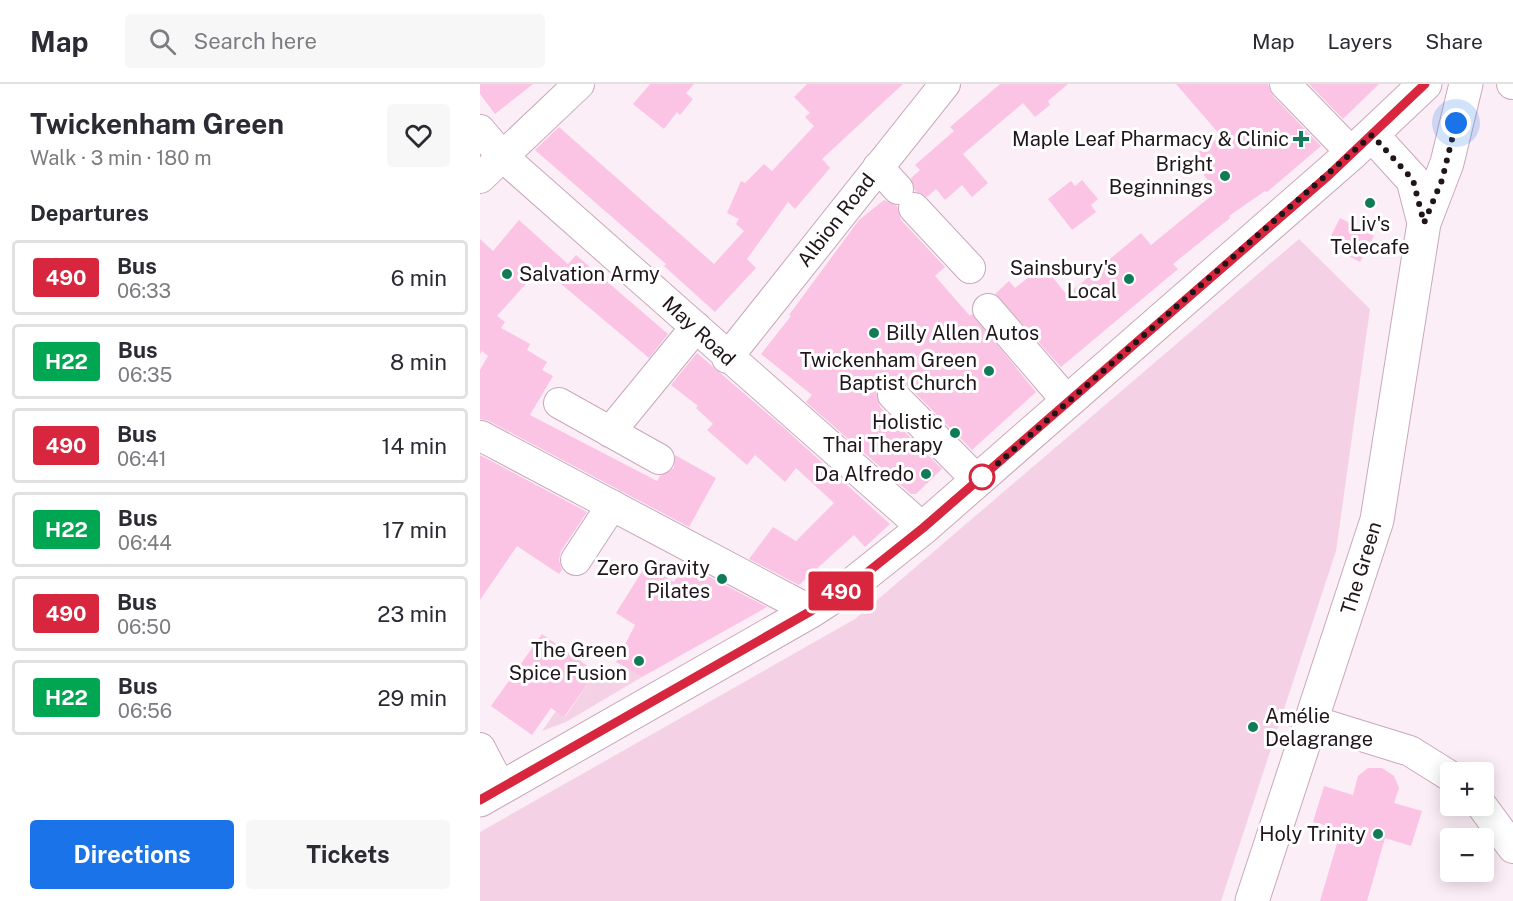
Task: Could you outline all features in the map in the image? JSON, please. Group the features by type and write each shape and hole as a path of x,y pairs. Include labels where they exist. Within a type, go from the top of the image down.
{"main road":[{"path":"491,794 811,611 854,583 978,481 1362,144 1425,84"},
{"name":"The Green","path":"1252,901 1313,721 1377,520 1424,223 1447,163 1466,84"},
{"name":"The Green","path":"1362,144 1413,180 1424,223"}],"street":[{"path":"480,178 579,84"},
{"name":"Albion Road","path":"728,358 945,84"},
{"path":"1285,84 1362,144"},
{"name":"May Road","path":"480,130 502,156 923,528"},
{"path":"878,167 970,268"},
{"path":"988,309 1068,402"},
{"path":"610,432 696,327"},
{"path":"893,395 978,481"},
{"path":"559,403 659,459"},
{"path":"481,436 811,611"},
{"path":"576,560 612,505"},
{"path":"1313,721 1410,751 1440,770"},
{"path":"480,748 491,794"},
{"path":"1489,816 1513,848"}],"shaded area":[{"path":"1299,239 1370,309 1336,551 1221,901 480,901 480,832 855,619"},
{"path":"625,667 642,677 566,722 542,731 556,711 565,717 596,672"}],"building":[{"path":"480,84 533,84 495,114 480,94"},
{"path":"650,84 694,84 686,93 693,99 680,115 677,112 664,129 633,104"},
{"path":"807,84 903,84 822,159 830,168 795,209 788,202 747,259 756,268 715,312 664,266 666,264 535,150 559,127 714,264 744,231 736,224 739,219 727,213 741,181 745,183 764,164 772,171 814,126 805,117 810,113 794,97"},
{"path":"1000,84 1068,84 1048,101 1050,105 1035,117 1023,103 963,154 988,183 972,197 962,185 945,200 936,189 927,197 915,191 911,178 920,170 915,165 954,131 950,127"},
{"path":"1176,84 1268,84 1273,96 1321,146 1267,192 1265,191 1229,216 1230,218 1173,264 1178,269 1061,367 995,294 1009,281 1015,288 1034,273 1036,276 1045,268 1067,295 1141,233 1151,245 1216,192 1191,157 1221,136"},
{"path":"1309,84 1379,84 1343,119"},
{"path":"1082,180 1098,199 1091,205 1096,212 1072,230 1048,199 1071,181 1075,186"},
{"path":"884,200 897,206 901,220 945,267 935,276 970,316 972,314 1036,392 972,450 905,383 889,378 881,382 876,391 880,407 942,469 916,494 911,494 806,402 812,395 761,354 859,220"},
{"path":"1340,218 1374,236 1360,262 1339,251 1341,246 1329,240"},
{"path":"519,220 568,264 576,255 668,334 649,358 541,267 497,316 505,322 501,328 530,344 527,350 547,362 542,370 553,376 530,415 657,481 660,476 674,468 675,455 716,478 689,527 489,421 480,419 480,370 488,356 482,351 480,354 480,239 493,251"},
{"path":"697,353 890,524 865,547 854,535 799,585 749,559 773,527 796,541 834,503 796,468 785,482 755,455 747,465 707,430 713,424 696,408 698,406 671,385"},
{"path":"480,455 587,512 561,551 559,560 562,570 559,574 517,546 480,600"},
{"path":"685,564 767,607 642,677 616,662 635,625 616,613 646,565 674,582"},
{"path":"542,634 596,672 564,717 551,708 532,735 491,706"},
{"name":"Holy Trinity","path":"1368,768 1382,768 1394,776 1399,788 1394,803 1422,811 1411,846 1385,838 1367,901 1320,901 1341,830 1313,822 1324,786 1353,795 1358,776"}],"bus line":[{"name":"490","path":"480,800 811,611 854,583 923,528 1329,175 1425,84"}],"place":[{"name":"Maple Leaf Pharmacy & Clinic","path":"1301,139"},
{"name":"Bright Beginnings","path":"1225,176"},
{"name":"Liv's Telecafe","path":"1370,203"},
{"name":"Salvation Army","path":"507,274"},
{"name":"Sainsbury's Local","path":"1129,279"},
{"name":"Billy Allen Autos","path":"874,333"},
{"name":"Twickenham Green Baptist Church","path":"989,371"},
{"name":"Holistic Thai Therapy","path":"955,433"},
{"name":"Da Alfredo","path":"926,474"},
{"name":"Zero Gravity Pilates","path":"722,579"},
{"name":"The Green Spice Fusion","path":"639,661"},
{"name":"Amélie Delagrange","path":"1253,727"},
{"name":"Holy Trinity","path":"1378,834"}],"route":[{"path":"982,477 978,481 1372,135 1404,167 1413,180 1424,223 1442,180 1456,123"}]}
